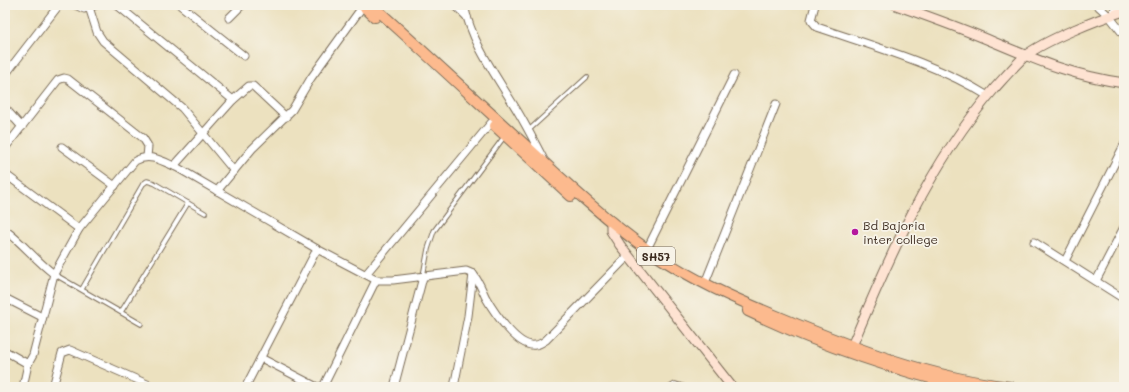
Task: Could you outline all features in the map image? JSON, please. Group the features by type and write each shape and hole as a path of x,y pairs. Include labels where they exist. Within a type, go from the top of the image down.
{"main road":[{"name":"SH57","path":"366,5 547,166 611,226 688,275 760,309 852,346 929,371 968,381 1010,387"},
{"name":"SH57","path":"409,42 491,123 553,180 660,265 685,280 758,316 860,358 965,387"}],"street":[{"path":"75,5 84,9 92,6 97,32 103,41 182,108 234,171"},
{"path":"117,5 233,100"},
{"path":"180,5 244,56"},
{"path":"229,18 242,5"},
{"path":"217,191 252,149 286,117 366,5"},
{"path":"455,5 467,17"},
{"path":"464,5 467,17 489,66 547,166"},
{"path":"815,5 811,16 812,21 817,27 895,53 942,71 965,82 988,96"},
{"path":"896,5 983,37 1025,56 1069,72 1094,79 1124,83"},
{"path":"1097,5 1111,15 1124,35"},
{"path":"1111,15 1116,5"},
{"path":"5,75 55,6"},
{"path":"852,346 917,204 963,128 988,96 1025,56 1052,41 1124,10"},
{"path":"647,249 734,75"},
{"path":"5,148 58,80 64,78 68,79 143,138 148,146 147,157"},
{"path":"174,166 202,133 244,88 253,86 286,117"},
{"path":"705,283 776,104"},
{"path":"5,108 22,127"},
{"path":"366,274 491,123"},
{"path":"1065,261 1124,146"},
{"path":"62,147 115,186"},
{"path":"23,387 28,364 33,355 54,274 79,229 135,161 147,157 157,159 174,166 317,249 376,280 385,281 466,271 473,274 487,300 504,324 518,339 527,345 536,345 546,340 628,256"},
{"path":"5,174 79,229"},
{"path":"611,226 628,256 732,387"},
{"path":"1096,281 1124,227"},
{"path":"5,230 15,237 38,262 54,274"},
{"path":"1034,242 1124,299"},
{"path":"247,384 317,249"},
{"path":"454,387 468,316 473,274"},
{"path":"394,387 423,277"},
{"path":"261,358 318,387 324,385 376,280"},
{"path":"5,298 42,317"},
{"path":"53,387 62,353 70,350 154,387"},
{"path":"5,351 28,364"}],"lane":[{"path":"528,131 587,76"},
{"path":"423,277 428,249 434,231 505,136"},
{"path":"82,290 142,184 147,181 154,183 205,213"},
{"path":"121,312 188,203"},
{"path":"54,274 141,324"},
{"path":"670,387 675,384 685,387"}],"place":[{"name":"Bd Bajoria inter college","path":"855,232"}]}
